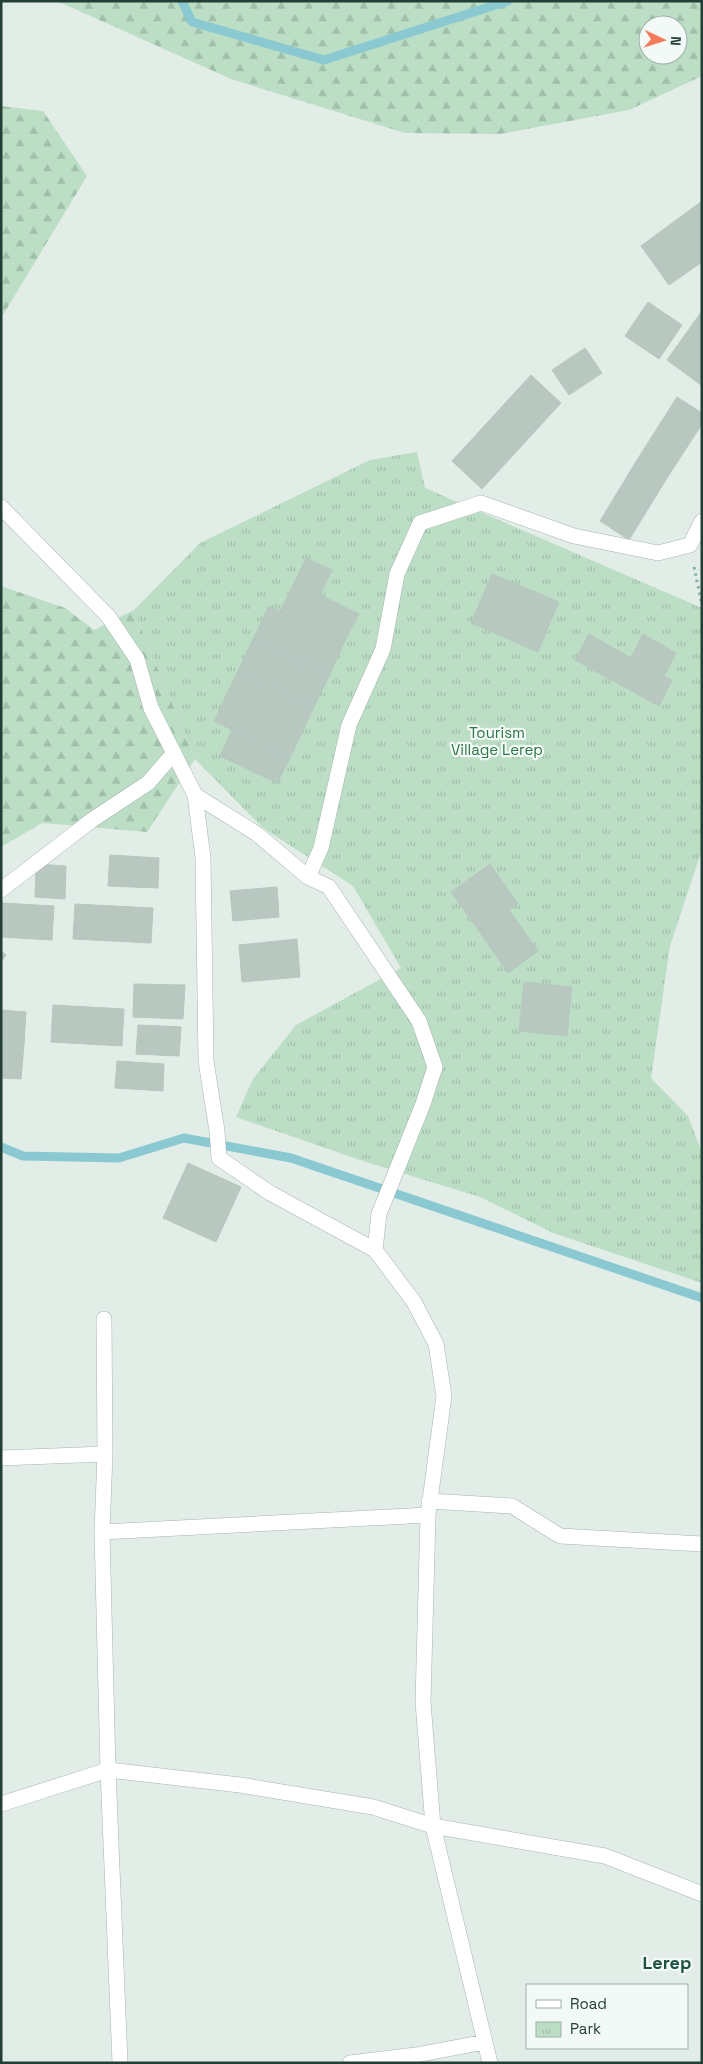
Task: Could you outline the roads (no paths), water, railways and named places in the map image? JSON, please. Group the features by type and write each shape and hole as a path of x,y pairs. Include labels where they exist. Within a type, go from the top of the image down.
{"street":[{"path":"308,877 321,848 348,725 383,649 397,574 420,523 480,503 574,536 658,553 690,545 702,521"},
{"path":"1,507 108,616 137,659 151,708 195,795 203,858 206,1061 217,1131 219,1158 270,1193 375,1250 414,1302 436,1344 444,1396 429,1508 423,1702 433,1826 490,2063"},
{"path":"1,890 92,820 148,783 174,753"},
{"path":"195,795 257,834 308,877 329,887 419,1021 435,1067 423,1104 380,1214 375,1250"},
{"path":"104,1319 105,1454 102,1532 108,1770 120,2063"},
{"path":"1,1458 105,1454"},
{"path":"102,1532 429,1508 512,1506 560,1536 702,1544"},
{"path":"1,1804 108,1770 240,1785 373,1806 433,1826 605,1856 702,1894"},
{"path":"350,2063 416,2055 485,2042"}],"waterway":[{"path":"182,1 192,22 324,60 508,1"},
{"path":"1,1147 23,1156 119,1158 184,1138 291,1158 702,1298"}],"district":[{"name":"Lerep","path":"667,1963"}],"park label":[{"name":"Tourism Village Lerep","path":"497,742"}]}
